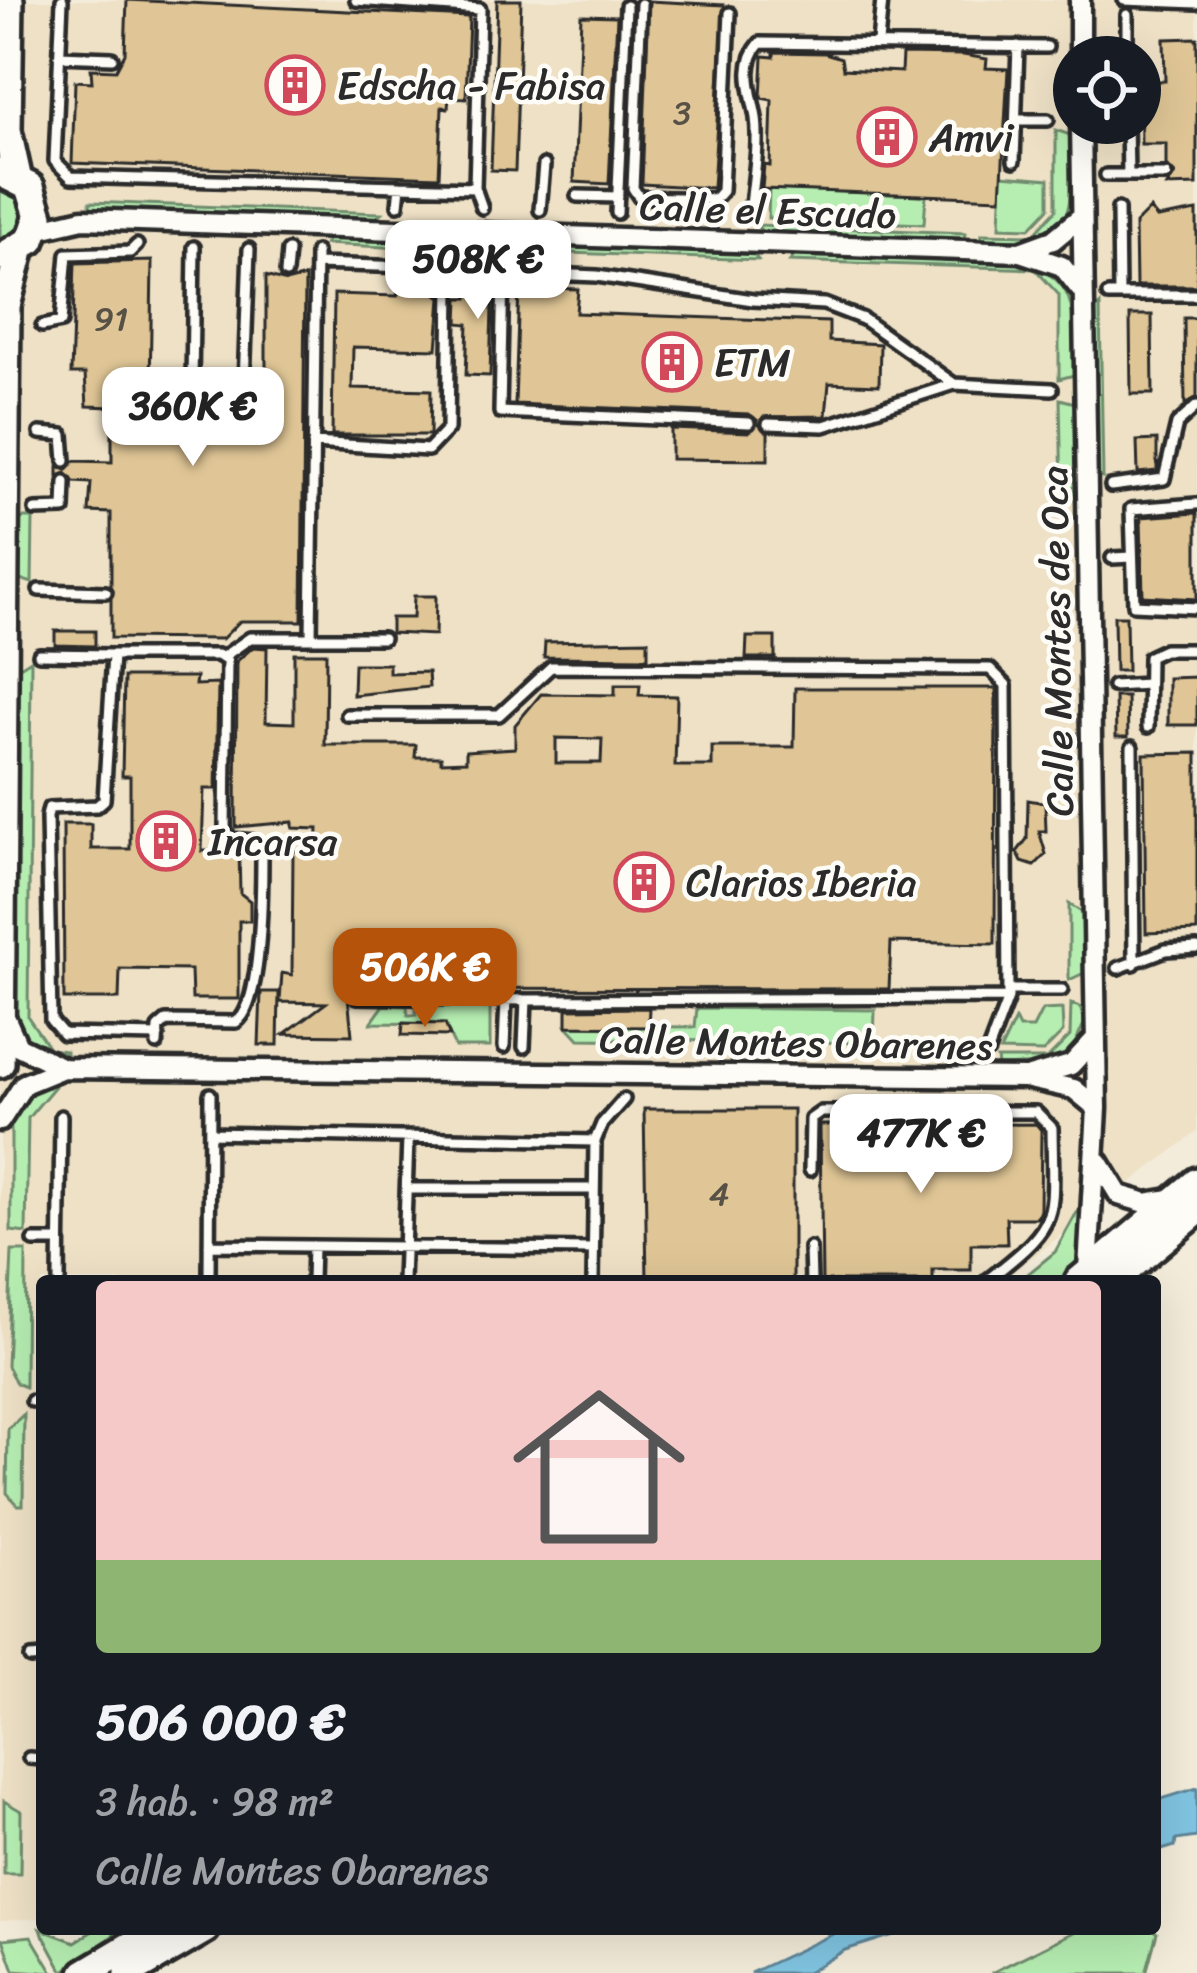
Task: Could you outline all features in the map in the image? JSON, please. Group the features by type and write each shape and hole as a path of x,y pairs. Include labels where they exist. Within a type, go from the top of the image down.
{"main road":[{"path":"0,1063 5,327 23,235 8,174 9,0"},
{"path":"1098,1275 1191,1196"},
{"path":"85,1973 149,1935"},
{"path":"129,1973 195,1935"}],"street":[{"path":"1079,0 1080,36"},
{"name":"Calle Montes de Oca","path":"1081,144 1097,1108 1093,1275"},
{"path":"1020,252 1053,240 1082,216"},
{"name":"Calle el Escudo","path":"23,235 83,219 1020,252 1063,266 1082,293"},
{"path":"1,1000 18,1046 63,1068"},
{"name":"Calle Montes Obarenes","path":"1025,1078 1071,1065 1096,1037"},
{"path":"0,1121 24,1084 63,1068"},
{"name":"Calle Montes Obarenes","path":"63,1068 1025,1078 1074,1089 1097,1108"},
{"path":"1096,1157 1108,1183 1128,1199 1157,1203 1191,1196"}],"lane":[{"path":"62,0 56,161 71,177 475,188"},
{"path":"356,0 480,9 475,188 482,208"},
{"path":"878,42 882,0"},
{"path":"1124,0 1197,3"},
{"path":"641,4 633,188 639,197 715,199 722,191 730,13"},
{"path":"617,213 626,6"},
{"path":"1127,15 1127,36"},
{"path":"750,218 756,116 748,96 754,50 770,40 1047,47"},
{"path":"1014,161 1018,46"},
{"path":"59,56 112,58"},
{"path":"44,89 58,90"},
{"path":"1016,120 1048,120"},
{"path":"1127,144 1128,175"},
{"path":"540,210 544,165"},
{"path":"1106,176 1166,175"},
{"path":"398,205 400,186"},
{"path":"577,196 618,197"},
{"path":"656,214 658,198"},
{"path":"1118,209 1113,295 1197,295"},
{"path":"42,326 61,322 67,254 130,252 136,245"},
{"path":"193,384 194,247"},
{"path":"244,384 249,249"},
{"path":"286,272 288,251"},
{"path":"440,268 448,256"},
{"path":"311,638 316,258 440,268"},
{"path":"503,259 500,412 748,423"},
{"path":"314,443 428,449 446,436 450,286 440,268"},
{"path":"503,272 597,276 753,300 824,304 863,319 954,384"},
{"path":"768,424 824,426 954,384 1052,388"},
{"path":"1111,486 1164,479 1177,424 1197,406"},
{"path":"40,433 63,435 65,461"},
{"path":"35,510 64,508 65,482"},
{"path":"1197,504 1135,505 1132,556 1132,602 1138,608 1197,608"},
{"path":"1112,558 1132,556"},
{"path":"39,590 106,592"},
{"path":"39,654 223,657 250,638 383,638"},
{"path":"1148,727 1154,652 1197,650"},
{"path":"113,655 104,800 97,806 49,808 47,817 47,1011 63,1034 158,1040 166,1021 236,1022 248,1008 261,920 262,848 255,841 231,839 225,830 223,657"},
{"path":"346,716 499,715 551,667 990,669 1006,685 1008,994 988,1051"},
{"path":"1113,686 1148,684"},
{"path":"1132,747 1134,964"},
{"path":"1115,764 1132,763"},
{"path":"1116,834 1133,833"},
{"path":"1118,968 1166,950 1197,949"},
{"path":"357,997 526,1000 1062,990"},
{"path":"504,1047 506,1000"},
{"path":"524,1047 526,1000"},
{"path":"209,1275 210,1094"},
{"path":"593,1275 595,1141 602,1124 624,1100"},
{"path":"810,1171 811,1119 828,1107 1036,1112 1052,1128 1053,1213 1040,1239 998,1275"},
{"path":"58,1275 61,1116"},
{"path":"210,1133 595,1141"},
{"path":"404,1275 408,1139"},
{"path":"406,1190 594,1189"},
{"path":"34,1241 59,1241"},
{"path":"209,1245 593,1249"},
{"path":"312,1275 313,1246"},
{"path":"810,1249 811,1275"},
{"path":"29,1758 36,1759"}],"shaded area":[{"path":"0,0 1197,0 1197,1132 1009,1275 36,1275 36,1918 0,1921"}],"green space":[{"path":"1056,144 1070,144 1071,189 1063,221 1036,237 981,241 982,234 1033,235 1056,210"},
{"path":"1002,175 1049,179 1049,208 1030,228 1000,227"},
{"path":"0,185 22,198 27,217 19,235 0,244"},
{"path":"769,189 926,195 924,224 768,218"},
{"path":"90,202 382,213 375,219 90,209"},
{"path":"757,225 965,233 964,240 763,233"},
{"path":"329,237 440,241 444,250 325,244"},
{"path":"521,244 753,253 758,260 516,251"},
{"path":"795,255 1012,261 1035,267 1052,276 1069,300 1074,375 1059,379 1059,295 1035,269 790,261"},
{"path":"1100,305 1103,478 1095,476 1092,311"},
{"path":"1060,399 1075,403 1076,494 1062,495"},
{"path":"33,518 32,583 17,578 16,522"},
{"path":"31,660 28,1017 50,1049 66,1051 66,1058 27,1044 12,1019 15,670"},
{"path":"1069,904 1083,913 1084,973 1069,980"},
{"path":"1071,1004 1080,1007 1085,1022 1069,1056 1048,1064 998,1066 997,1059 1047,1059 1070,1036"},
{"path":"384,1005 407,1006 408,1015 416,1015 416,1005 490,1008 490,1047 455,1047 444,1024 371,1023"},
{"path":"697,1008 875,1010 874,1043 579,1039 567,1026 695,1027"},
{"path":"1062,1009 1063,1032 1043,1052 1000,1051 1015,1020 1019,1028 1033,1028 1042,1010"},
{"path":"52,1080 55,1086 28,1118 26,1233 11,1231 11,1117 28,1089"},
{"path":"1087,1154 1079,1268 1070,1275 1026,1275 1055,1252 1082,1203"},
{"path":"12,1251 26,1251 25,1387 16,1383 7,1366"},
{"path":"24,1414 23,1505 18,1505 7,1493 8,1429"},
{"path":"4,1801 21,1811 20,1874 4,1874"},
{"path":"43,1935 75,1942 86,1935 114,1935 63,1972"},
{"path":"1068,1935 1156,1935 1146,1973 991,1973"},
{"path":"31,1936 53,1973 14,1970 3,1939"}],"water":[{"path":"1197,1788 1197,1837 1176,1840 1175,1846 1161,1850 1161,1799"},
{"path":"831,1935 894,1935 845,1950 807,1973 750,1973"}],"building":[{"name":"Edscha - Fabisa","path":"127,0 469,17 466,98 449,97 448,108 442,107 439,177 72,163 75,81 92,82 91,69 116,70 125,53"},
{"path":"497,0 521,0 515,171 491,170"},
{"path":"649,1 724,5 713,188 642,184"},
{"path":"581,15 617,16 609,184 574,182"},
{"path":"1197,38 1197,185 1167,186 1175,174 1166,166 1166,144 1161,144 1164,39"},
{"name":"Amvi","path":"774,52 825,53 841,58 843,69 901,72 902,54 963,55 987,59 986,68 1008,69 1001,198 762,189 764,165 770,166 772,100 761,98 763,56 774,57"},
{"path":"1150,209 1157,218 1197,211 1197,286 1136,286 1135,224"},
{"path":"152,261 150,392 266,393 266,276 286,282 305,277 302,621 240,621 222,639 111,638 111,513 89,512 91,483 74,482 66,473 58,476 58,467 67,470 74,461 112,462 112,407 87,406 85,374 71,374 75,263"},
{"path":"471,271 493,271 490,376 466,375 468,324 458,323 459,298 468,298"},
{"path":"400,287 429,288 441,297 437,349 353,347 352,388 431,390 430,435 332,435 334,294 397,296"},
{"name":"ETM","path":"519,287 578,289 576,313 829,322 829,341 880,344 879,385 829,383 826,416 763,417 759,425 768,433 768,460 671,459 671,429 749,432 757,420 749,414 515,404"},
{"path":"1130,315 1152,315 1153,394 1131,394"},
{"path":"1184,318 1197,318 1197,397 1185,405"},
{"path":"1157,440 1157,471 1138,473 1137,441"},
{"path":"1197,513 1197,599 1143,596 1141,517"},
{"path":"414,596 436,596 435,635 391,633 391,618 413,618"},
{"path":"1114,616 1126,616 1127,671 1115,671"},
{"path":"55,631 95,631 95,646 55,645"},
{"path":"747,637 775,637 775,658 746,658"},
{"path":"648,640 648,658 544,657 545,642"},
{"name":"Clarios Iberia","path":"253,647 267,648 266,722 294,723 294,653 326,653 325,745 416,745 415,757 441,757 441,762 466,761 466,751 515,748 515,725 541,694 615,695 615,685 640,685 639,695 677,696 675,766 712,766 712,747 794,747 795,688 996,688 995,944 891,942 889,989 357,988 348,996 352,1035 284,1034 326,1003 280,1002 282,973 292,975 293,851 317,851 318,829 293,828 293,822 236,827 237,661","holes":["556,738 602,739 601,763 556,763"]},
{"path":"354,664 389,664 389,673 428,672 429,687 353,695"},
{"name":"Incarsa","path":"124,677 196,677 195,685 218,684 216,789 204,789 202,851 239,851 240,893 250,901 250,921 239,921 239,999 192,999 191,970 120,969 119,999 64,999 63,824 91,824 91,849 130,849 130,776 122,776"},
{"path":"1197,677 1197,725 1168,725 1168,678"},
{"path":"1115,697 1127,697 1128,737 1116,737"},
{"path":"1197,753 1197,931 1146,933 1144,754"},
{"path":"1028,800 1045,803 1046,831 1039,831 1046,854 1034,866 1022,862 1017,852 1027,839"},
{"path":"261,992 279,992 278,1045 259,1045"},
{"path":"649,1008 648,1027 567,1026 567,1009"},
{"path":"403,1023 445,1024 450,1036 402,1035"},
{"path":"644,1109 793,1109 793,1275 647,1275"},
{"path":"1036,1124 1041,1130 1037,1218 1006,1218 1007,1244 971,1244 971,1270 933,1270 933,1275 822,1275 820,1125"}],"place":[{"name":"Edscha - Fabisa","path":"295,85"},
{"name":"Amvi","path":"887,137"},
{"name":"ETM","path":"672,362"},
{"name":"Incarsa","path":"166,841"},
{"name":"Clarios Iberia","path":"644,882"}]}
